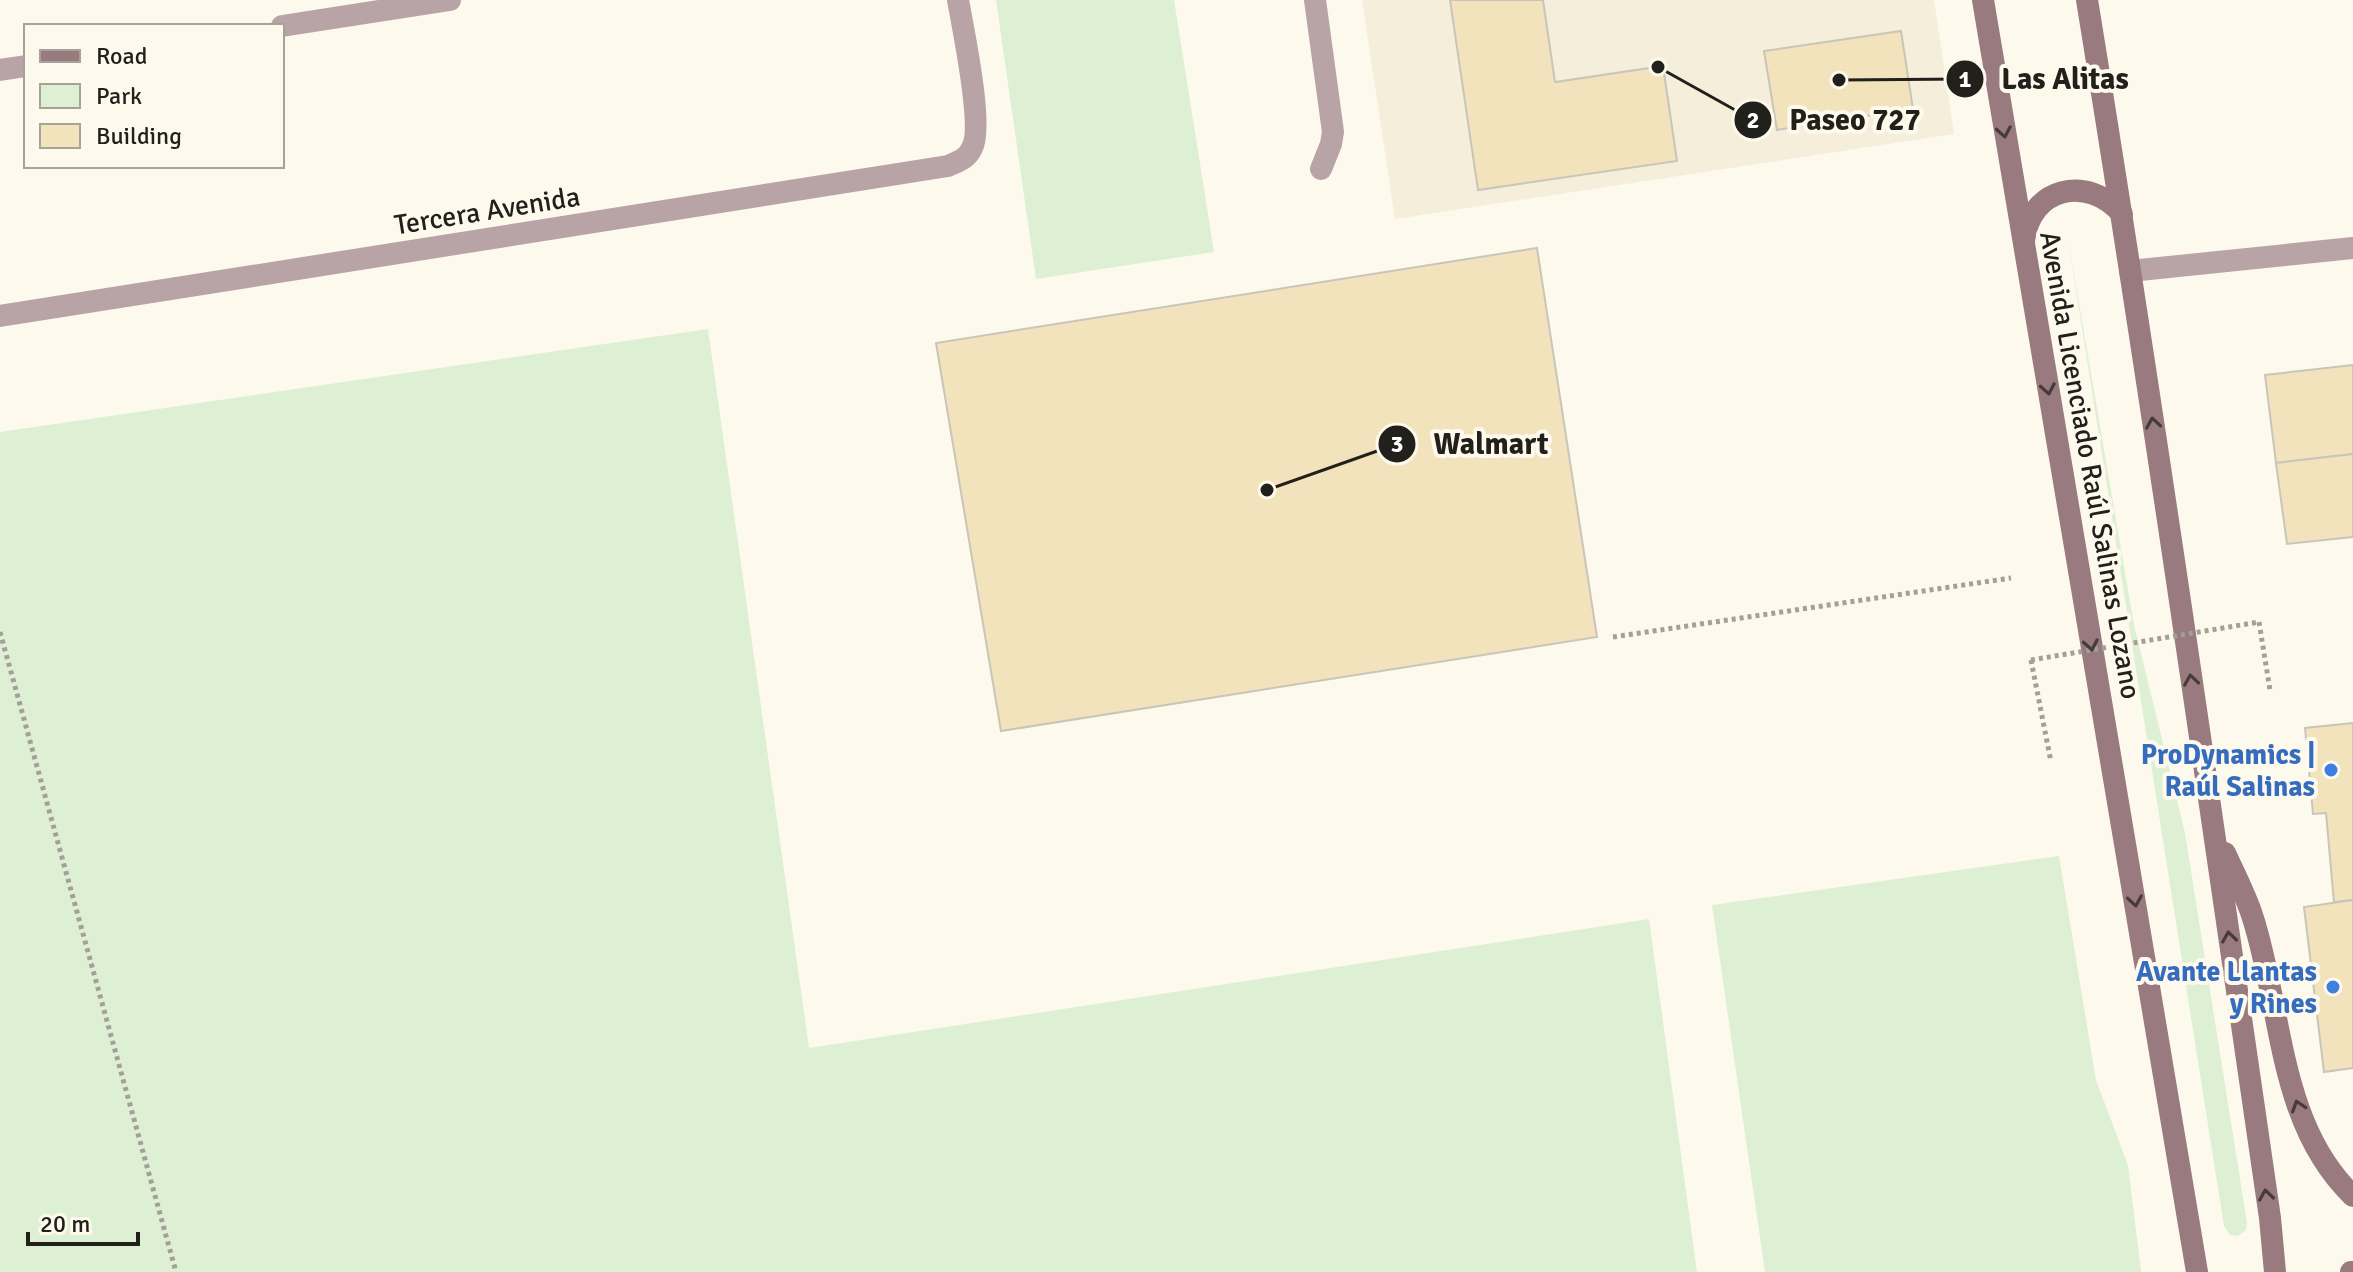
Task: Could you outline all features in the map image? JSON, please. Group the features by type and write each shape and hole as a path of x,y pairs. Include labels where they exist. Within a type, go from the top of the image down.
{"main road":[{"name":"Avenida Licenciado Raúl Salinas Lozano","path":"1983,0 2197,1272"},
{"path":"2087,0 2213,823 2270,1218 2275,1272"},
{"path":"2024,251 2029,220 2041,204 2058,193 2079,190 2098,194 2122,214"},
{"path":"2213,823 2252,915 2300,1113 2316,1148 2353,1196"}],"street":[{"path":"284,26 450,0"},
{"name":"Tercera Avenida","path":"0,316 948,166 966,158 975,145 976,121 958,0"},
{"path":"1315,0 1333,132 1321,169"},
{"path":"0,70 24,66"},
{"path":"2130,271 2353,248"}],"path":[{"path":"1613,637 2011,578"},
{"path":"2051,762 2031,660 2259,622 2270,690"},
{"path":"0,632 176,1272"}],"shaded area":[{"path":"1362,0 1934,0 1954,134 1395,219"}],"green space":[{"path":"996,0 1174,0 1214,252 1036,279"},
{"path":"2067,233 2134,625 2185,833 2247,1223 2246,1230 2238,1236 2230,1235 2224,1226"},
{"path":"708,329 809,1048 1649,919 1697,1272 0,1272 0,432"},
{"path":"2059,856 2096,1080 2128,1165 2141,1272 1765,1272 1712,905"}],"building":[{"path":"1450,0 1543,0 1555,82 1663,66 1677,161 1478,190"},
{"path":"1901,31 1913,109 1777,130 1764,51"},
{"path":"1537,248 1597,637 1001,731 936,343"},
{"path":"2353,365 2353,454 2276,463 2265,375"},
{"path":"2353,454 2353,537 2287,544 2276,463"},
{"name":"ProDynamics | Raúl Salinas","path":"2353,723 2353,900 2334,902 2326,813 2313,814 2305,728"},
{"name":"Avante Llantas y Rines","path":"2353,900 2353,1068 2324,1072 2304,907"}],"place":[{"name":"Paseo 727","path":"1658,67"},
{"name":"Las Alitas","path":"1839,80"},
{"name":"Walmart","path":"1267,490"},
{"name":"ProDynamics | Raúl Salinas","path":"2331,770"},
{"name":"Avante Llantas y Rines","path":"2333,987"}]}
